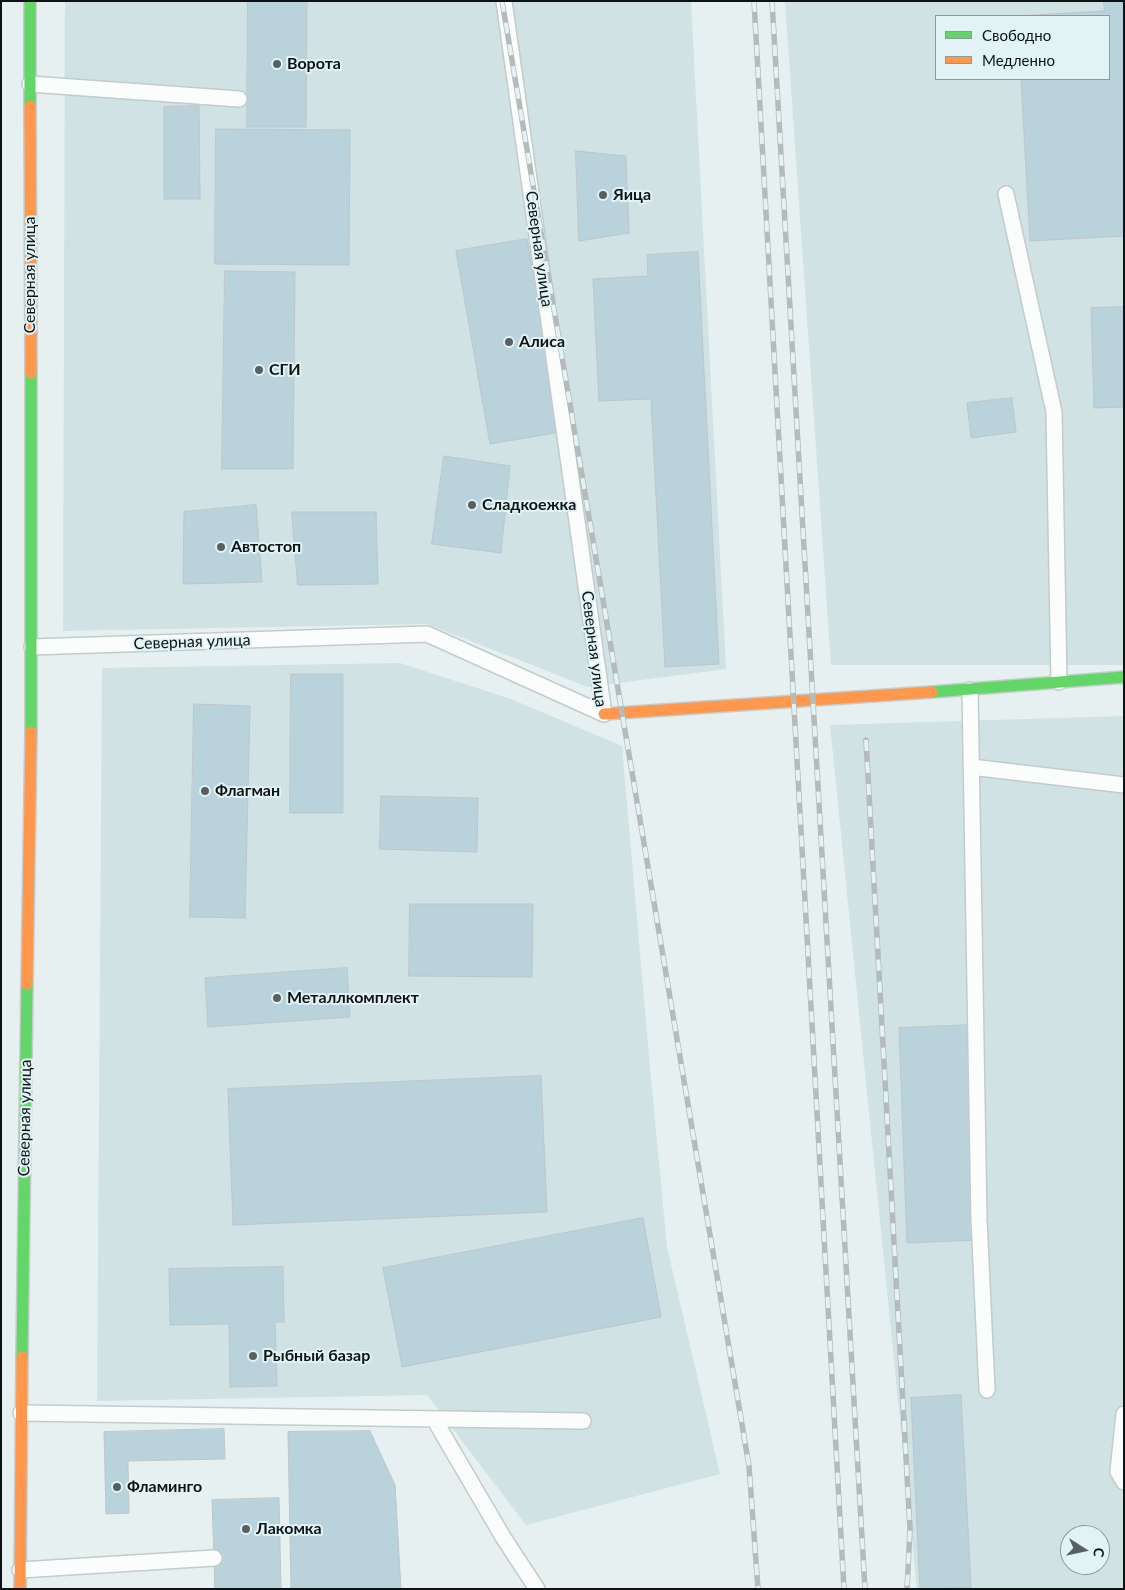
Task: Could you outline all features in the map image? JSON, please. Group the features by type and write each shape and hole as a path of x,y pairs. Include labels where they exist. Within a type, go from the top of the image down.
{"main road":[{"name":"Северная улица","path":"20,1589 32,647 30,1"},
{"path":"604,714 970,690 1124,677"}],"lane":[{"name":"Северная улица","path":"504,1 604,714"},
{"path":"30,84 239,100"},
{"path":"1006,194 1054,412 1059,682"},
{"name":"Северная улица","path":"32,647 427,634 604,714"},
{"path":"970,690 979,1220 987,1390"},
{"path":"971,767 1124,785"},
{"path":"21,1412 583,1421"},
{"path":"1124,1414 1118,1472 1124,1482"},
{"path":"434,1419 503,1537 537,1589"},
{"path":"20,1570 214,1558"}],"shaded area":[{"path":"65,1 691,1 726,669 588,687 427,624 63,631"},
{"path":"785,1 1124,1 1124,665 831,665"},
{"path":"400,663 511,699 622,746 667,1247 720,1474 526,1525 427,1395 97,1401 102,668"},
{"path":"1124,716 1124,1589 917,1589 830,725"}],"building":[{"name":"Ворота","path":"248,1 307,1 306,127 247,127"},
{"path":"1104,1 1124,1 1124,236 1030,241 1021,80 1110,80 1110,15 1034,15 1104,11"},
{"path":"199,106 200,199 164,199 164,107"},
{"path":"216,129 350,130 349,265 215,264"},
{"name":"Яица","path":"576,151 626,156 629,233 579,241"},
{"name":"Алиса","path":"527,239 561,432 490,444 456,251"},
{"path":"698,252 719,664 665,667 651,399 599,401 593,279 648,276 647,255"},
{"name":"СГИ","path":"225,271 295,272 293,469 222,469"},
{"path":"1124,307 1124,407 1094,408 1091,308"},
{"path":"1012,398 1016,432 971,438 967,403"},
{"name":"Сладкоежка","path":"444,456 510,466 501,553 432,544"},
{"name":"Автостоп","path":"256,505 262,582 183,584 184,512"},
{"path":"292,512 376,512 378,584 298,585"},
{"path":"291,674 343,674 343,813 290,813"},
{"path":"194,704 250,706 245,918 190,917"},
{"path":"381,796 478,798 477,852 380,849"},
{"path":"410,904 533,904 532,977 409,976"},
{"name":"Металлкомплект","path":"347,968 350,1017 208,1027 205,978"},
{"path":"972,1025 980,1240 907,1243 899,1028"},
{"path":"541,1076 547,1212 233,1225 228,1089"},
{"path":"643,1218 661,1317 402,1367 383,1268"},
{"name":"Рыбный базар","path":"283,1267 284,1322 275,1322 277,1386 230,1387 229,1324 170,1325 169,1269"},
{"path":"961,1395 971,1587 920,1589 911,1398"},
{"name":"Фламинго","path":"224,1429 225,1459 128,1461 129,1513 106,1514 104,1432"},
{"path":"370,1431 395,1485 401,1589 291,1589 288,1432"},
{"name":"Лакомка","path":"279,1498 281,1589 215,1589 212,1500"}],"railway":[{"path":"502,1 749,1466 758,1589"},
{"path":"754,1 844,1589"},
{"path":"772,1 865,1589"},
{"path":"866,740 910,1529 907,1589"}],"traffic: fast":[{"path":"30,1 30,106"},
{"path":"31,373 31,732"},
{"path":"932,692 1124,677"},
{"path":"22,1357 27,984"}],"traffic: slow":[{"path":"30,106 31,373"},
{"path":"604,714 932,692"},
{"path":"27,984 31,732"},
{"path":"20,1589 22,1357"}],"place":[{"name":"Ворота","path":"277,64"},
{"name":"Яица","path":"603,195"},
{"name":"Алиса","path":"509,342"},
{"name":"СГИ","path":"259,370"},
{"name":"Сладкоежка","path":"472,505"},
{"name":"Автостоп","path":"221,547"},
{"name":"Флагман","path":"205,791"},
{"name":"Металлкомплект","path":"277,998"},
{"name":"Рыбный базар","path":"253,1356"},
{"name":"Фламинго","path":"117,1487"},
{"name":"Лакомка","path":"246,1529"}]}
